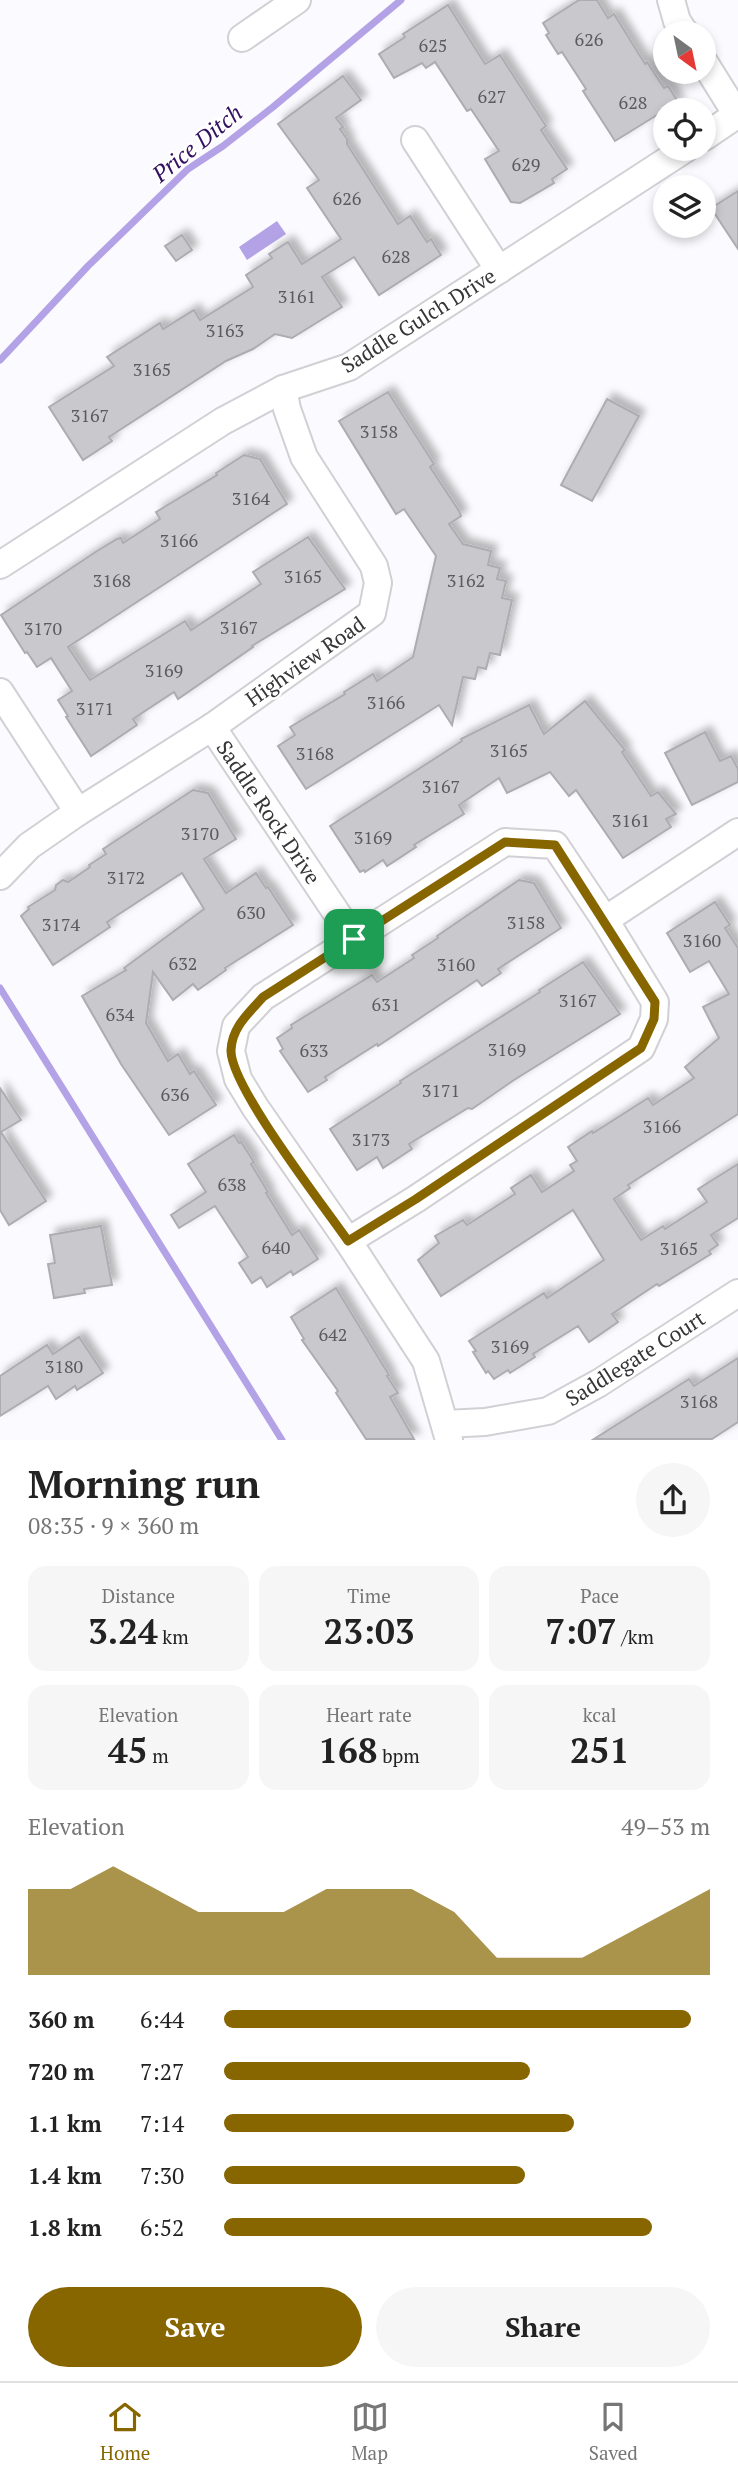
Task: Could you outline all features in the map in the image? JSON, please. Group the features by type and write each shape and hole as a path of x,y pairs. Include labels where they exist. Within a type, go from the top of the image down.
{"street":[{"path":"242,38 297,0"},
{"path":"671,0 677,21"},
{"path":"716,80 738,114 716,129"},
{"path":"415,139 499,270"},
{"name":"Saddle Gulch Drive","path":"0,565 223,421 283,389 349,367 667,161"},
{"name":"Highview Road","path":"0,876 29,846 212,727 372,613 378,583 374,566 304,457 283,389"},
{"path":"0,692 78,812"},
{"name":"Saddle Rock Drive","path":"212,727 354,939"},
{"path":"605,920 738,832"},
{"path":"348,1241 416,1199 641,1048 654,1019 655,1002 555,845 505,842 263,997 236,1026 231,1051 239,1079 255,1107 348,1241 426,1361 447,1432"},
{"name":"Saddlegate Court","path":"447,1432 548,1411 599,1383 738,1293"}],"shaded area":[{"path":"277,221 286,234 247,260 239,247"}],"building":[{"path":"579,0 597,0 608,18 614,14 645,64 647,62 653,71 653,84 661,84 664,88 668,86 676,98 653,98 653,117 615,141 562,52 558,54 546,35 549,33 543,23"},
{"path":"448,5 485,64 500,55 546,126 541,130 567,169 552,179 554,183 520,203 511,202 485,159 499,151 471,109 467,111 435,62 426,68 422,63 394,78 379,54 405,37 403,34"},
{"path":"343,76 361,100 336,118 343,127 340,129 347,139 347,144 398,224 410,216 427,242 431,239 441,255 379,295 354,257 322,277 342,307 292,338 275,334 253,349 226,361 109,437 112,441 83,460 49,407 114,366 107,357 160,323 163,329 194,310 200,320 253,287 246,275 272,258 269,254 288,242 302,264 341,239 307,188 319,180 278,124"},
{"path":"738,191 738,249 716,216 716,205"},
{"path":"182,235 192,250 176,261 165,246"},
{"path":"388,392 434,464 430,467 459,511 461,516 449,524 463,544 491,551 488,565 500,568 497,579 506,581 502,598 512,600 500,655 490,653 486,669 478,667 475,679 463,677 452,725 439,705 306,789 278,746 295,735 290,727 373,674 377,681 413,657 436,556 404,509 396,514 339,421"},
{"path":"607,399 639,416 592,501 561,485"},
{"path":"244,455 260,459 287,504 68,647 90,680 185,621 191,630 261,584 253,572 308,537 345,589 252,646 178,699 174,692 133,719 137,725 91,756 58,700 72,691 51,658 37,667 1,615 97,551 117,539 121,538 123,543 160,519 156,512 217,475 216,473"},
{"path":"585,701 625,750 622,752 651,796 658,792 676,814 666,819 671,827 623,858 576,790 569,796 550,772 507,793 499,778 459,805 464,814 414,845 416,847 387,866 383,860 365,872 360,872 330,826 462,741 461,739 529,705 544,734"},
{"path":"705,732 720,761 731,756 738,769 738,782 692,805 665,753"},
{"path":"193,790 208,793 236,839 204,859 226,893 256,873 293,925 225,968 226,970 198,990 193,984 173,1000 153,972 146,1023 168,1061 178,1054 190,1074 194,1071 216,1105 169,1135 121,1064 82,996 126,970 124,968 204,909 182,873 107,922 110,927 53,965 21,916 28,907 55,890 56,885 63,880 68,882 106,854 103,849"},
{"path":"519,880 534,883 561,928 498,969 501,973 482,986 477,980 378,1046 377,1044 325,1077 327,1080 308,1092 280,1051 283,1049 277,1038 292,1028 291,1025 372,975 377,982 414,958 412,955 438,938 437,936"},
{"path":"715,902 730,925 725,928 738,948 738,1114 628,1185 630,1188 614,1199 641,1240 663,1226 665,1229 707,1202 698,1189 738,1164 738,1218 711,1235 718,1245 709,1251 711,1254 659,1286 657,1284 612,1314 618,1322 589,1342 578,1326 533,1354 535,1357 510,1373 508,1370 494,1379 488,1371 486,1373 469,1341 544,1293 547,1298 604,1260 573,1210 441,1296 418,1260 439,1243 435,1236 463,1220 467,1225 515,1194 511,1188 531,1175 542,1192 574,1171 570,1165 577,1161 568,1147 592,1131 593,1133 648,1098 653,1105 694,1078 685,1067 719,1038 703,1007 729,994 709,961 690,972 667,933"},
{"path":"583,962 620,1014 472,1109 468,1108 409,1144 412,1149 383,1168 377,1157 357,1170 330,1129"},
{"path":"0,1088 21,1120 1,1132 46,1201 9,1225 0,1210"},
{"path":"234,1135 254,1162 251,1164 268,1192 266,1193 292,1235 299,1230 318,1259 293,1275 291,1271 267,1287 261,1277 252,1283 239,1263 248,1257 215,1206 179,1228 171,1215 206,1192 188,1164"},
{"path":"101,1226 112,1285 84,1289 85,1293 54,1298 48,1264 55,1263 50,1235"},
{"path":"336,1288 389,1375 387,1376 398,1393 390,1397 414,1439 366,1439 336,1393 338,1391 302,1340 304,1339 291,1317"},
{"path":"79,1337 103,1373 77,1390 75,1386 56,1399 48,1386 0,1416 0,1376 47,1345 53,1354"},
{"path":"738,1358 738,1422 712,1439 594,1439 689,1379 694,1386"}],"waterway":[{"name":"Price Ditch","path":"0,360 88,266 188,169 273,107 401,0"},
{"path":"0,988 282,1440"}],"route":[{"path":"505,842 555,845 655,1002 654,1019 641,1048 416,1199 348,1241 255,1107 239,1079 231,1051 236,1026 263,997 354,939 505,842"}]}
